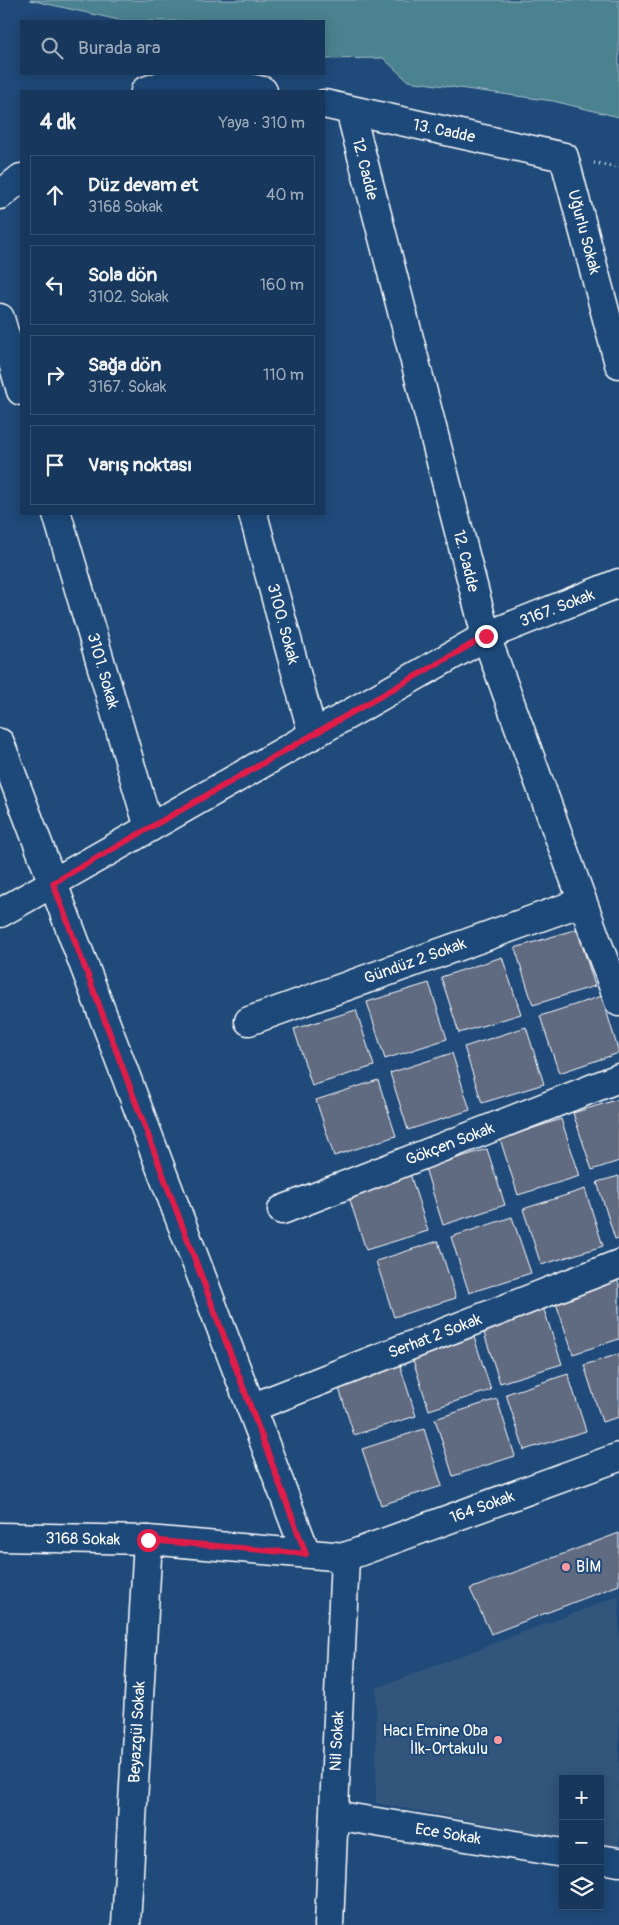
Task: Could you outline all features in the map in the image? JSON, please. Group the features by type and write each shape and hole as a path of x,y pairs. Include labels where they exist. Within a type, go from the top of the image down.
{"street":[{"path":"147,90 172,82 208,79 259,90"},
{"name":"13. Cadde","path":"325,104 564,157"},
{"name":"12. Cadde","path":"350,110 486,636 619,1002"},
{"name":"Uğurlu Sokak","path":"564,157 619,364"},
{"path":"0,195 20,179"},
{"path":"0,318 20,388"},
{"name":"3101. Sokak","path":"57,515 149,828"},
{"name":"3100. Sokak","path":"253,515 313,735"},
{"name":"3167. Sokak","path":"0,913 486,636 619,584"},
{"path":"0,743 306,1554"},
{"name":"Gündüz 2 Sokak","path":"249,1021 582,902"},
{"name":"Gökçen Sokak","path":"282,1210 619,1078"},
{"name":"Serhat 2 Sokak","path":"251,1408 619,1264"},
{"name":"164 Sokak","path":"345,1557 619,1457"},
{"name":"3168 Sokak","path":"0,1537 148,1540 345,1557"},
{"name":"Beyazgül Sokak","path":"126,1925 148,1540"},
{"name":"Nil Sokak","path":"329,1925 345,1557"},
{"name":"Ece Sokak","path":"334,1815 559,1852"},
{"path":"604,1860 619,1862"}],"shaded area":[{"name":"Hacı Emine Oba İlk-Ortakulu","path":"619,1596 619,1848 604,1845 604,1775 559,1775 559,1837 376,1803 376,1688"}],"green space":[{"path":"30,0 619,0 619,117 553,101 408,81 383,58 325,59 325,20 119,20"}],"building":[{"path":"577,929 595,986 533,1005 515,948"},
{"path":"502,957 521,1014 459,1033 441,977"},
{"path":"429,983 447,1039 385,1059 367,1002"},
{"path":"602,996 619,1053 559,1073 540,1016"},
{"path":"356,1010 374,1066 312,1086 294,1029"},
{"path":"526,1027 544,1084 482,1103 464,1047"},
{"path":"452,1053 470,1110 408,1130 390,1073"},
{"path":"378,1080 396,1136 334,1156 316,1100"},
{"path":"619,1099 619,1161 592,1170 573,1113"},
{"path":"561,1119 580,1176 518,1195 500,1139"},
{"path":"487,1149 505,1205 443,1225 425,1168"},
{"path":"410,1174 428,1231 366,1250 348,1194"},
{"path":"619,1176 619,1238 615,1239 597,1182"},
{"path":"585,1189 603,1246 541,1265 523,1209"},
{"path":"512,1217 531,1273 469,1293 451,1237"},
{"path":"438,1241 456,1298 394,1317 376,1261"},
{"path":"616,1277 619,1285 619,1339 573,1354 554,1297"},
{"path":"543,1307 562,1364 500,1383 482,1327"},
{"path":"473,1334 491,1390 429,1410 411,1354"},
{"path":"619,1354 619,1417 602,1422 584,1365"},
{"path":"398,1359 416,1416 354,1435 336,1379"},
{"path":"568,1374 586,1431 524,1450 506,1394"},
{"path":"497,1399 515,1456 453,1476 435,1419"},
{"path":"424,1429 442,1486 381,1505 362,1449"},
{"path":"619,1533 619,1585 491,1634 470,1589"}],"place":[{"name":"BİM","path":"566,1567"},
{"name":"Hacı Emine Oba İlk-Ortakulu","path":"498,1740"}],"route":[{"path":"148,1540 306,1554 53,883 486,636"}]}
